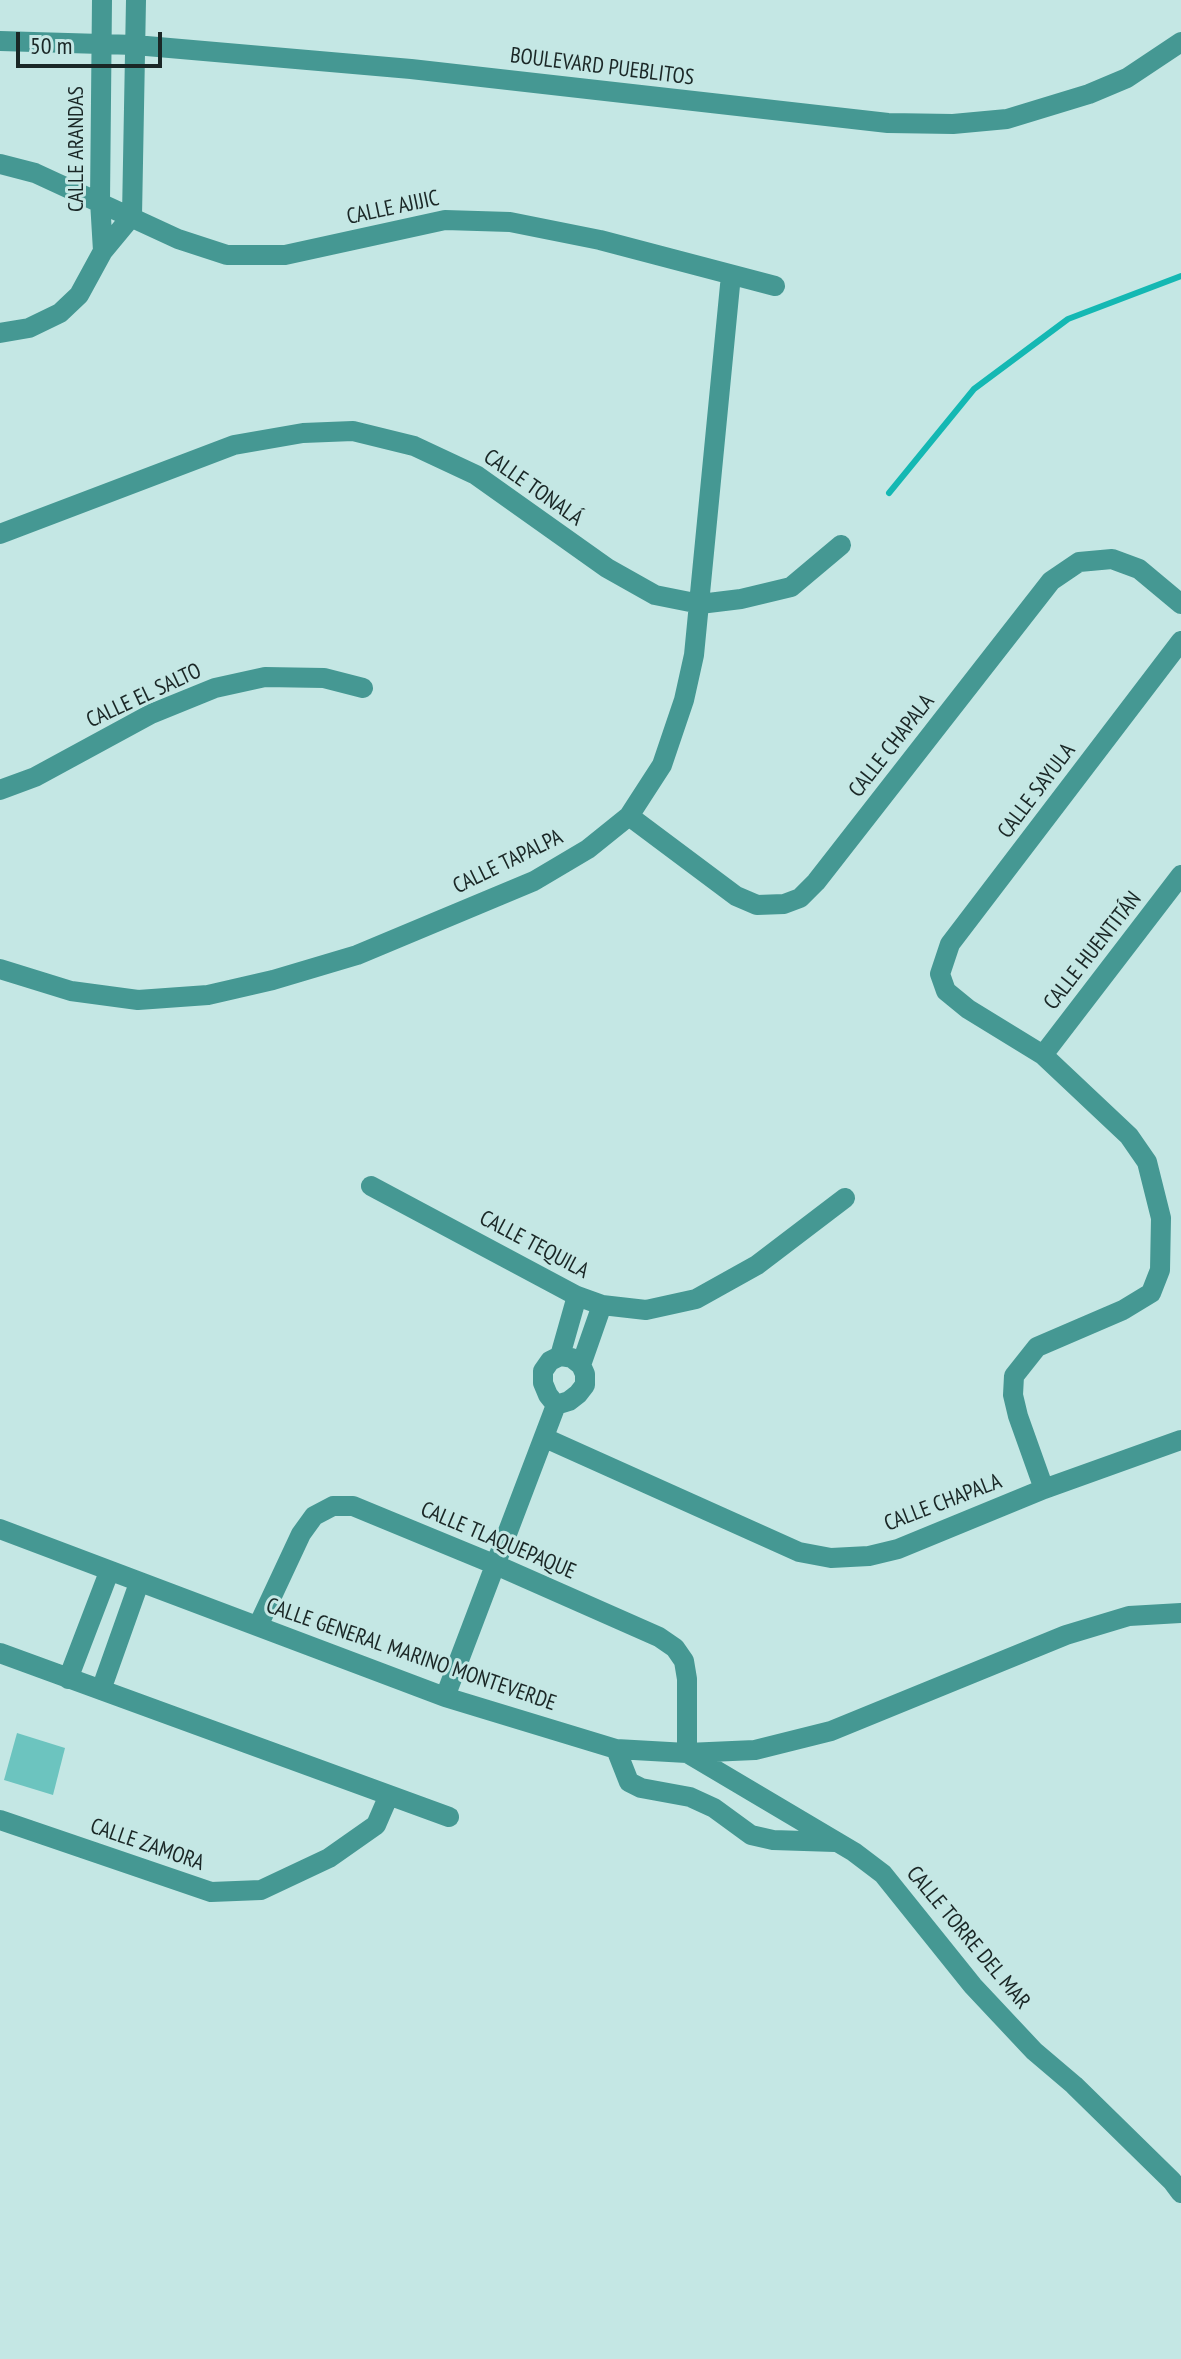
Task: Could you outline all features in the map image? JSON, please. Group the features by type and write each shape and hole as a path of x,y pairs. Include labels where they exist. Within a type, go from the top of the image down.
{"street":[{"name":"CALLE ARANDAS","path":"102,0 100,201 103,251"},
{"path":"0,333 29,328 60,313 79,295 126,213 136,0"},
{"name":"BOULEVARD PUEBLITOS","path":"0,41 135,45 411,69 888,123 953,124 1007,119 1089,94 1127,78 1181,42"},
{"name":"CALLE AJIJIC","path":"0,164 35,173 178,239 227,255 285,255 445,220 510,222 600,240 775,286"},
{"name":"CALLE TAPALPA","path":"0,969 71,991 138,1000 208,995 273,980 357,955 534,881 588,849 629,816 662,765 684,700 694,655 731,275"},
{"name":"CALLE TONALÁ","path":"0,534 234,445 303,433 353,431 414,446 476,475 607,568 655,595 700,604 741,599 791,587 841,545"},
{"name":"CALLE CHAPALA","path":"629,816 736,896 757,905 784,904 800,898 816,882 1051,581 1079,562 1112,559 1139,569 1181,604"},
{"name":"CALLE SAYULA","path":"1043,1055 968,1009 946,991 940,974 950,944 1181,641"},
{"name":"CALLE EL SALTO","path":"0,790 35,777 151,714 215,688 265,677 324,678 363,688"},
{"name":"CALLE HUENTITÁN","path":"1043,1055 1181,875"},
{"path":"1043,1055 1129,1136 1147,1162 1161,1218 1162,1245 1160,1270 1151,1293 1123,1310 1037,1347 1014,1376 1013,1395 1018,1416 1044,1489"},
{"name":"CALLE TEQUILA","path":"371,1186 577,1296 602,1305 646,1310 696,1299 757,1265 845,1198"},
{"path":"560,1356 577,1296"},
{"path":"581,1365 602,1305"},
{"path":"560,1356 572,1358 581,1365 585,1385 569,1401 556,1405 543,1383 543,1371 550,1361 560,1356"},
{"path":"445,1697 556,1405"},
{"name":"CALLE CHAPALA","path":"545,1438 799,1552 831,1558 869,1556 898,1549 1044,1489 1181,1440"},
{"name":"CALLE TLAQUEPAQUE","path":"258,1626 301,1534 314,1516 333,1506 353,1506 651,1633 675,1648 684,1661 687,1679 687,1753"},
{"name":"CALLE GENERAL MARINO MONTEVERDE","path":"0,1529 445,1697 616,1749 687,1753 755,1750 831,1731 1066,1635 1129,1616 1181,1613"},
{"path":"68,1679 109,1572"},
{"path":"101,1690 139,1583"},
{"path":"0,1653 449,1817"},
{"path":"616,1749 629,1782 641,1788 690,1797 714,1808 751,1835 773,1840 837,1842"},
{"name":"CALLE TORRE DEL MAR","path":"687,1753 837,1842 883,1874 973,1986 1034,2051 1085,2096 1181,2193"},
{"name":"CALLE ZAMORA","path":"0,1820 211,1892 261,1890 329,1858 376,1825 389,1795"}],"shaded area":[{"path":"17,1733 65,1748 53,1795 4,1780"}],"waterway":[{"path":"889,493 974,389 1068,319 1181,276"}]}
